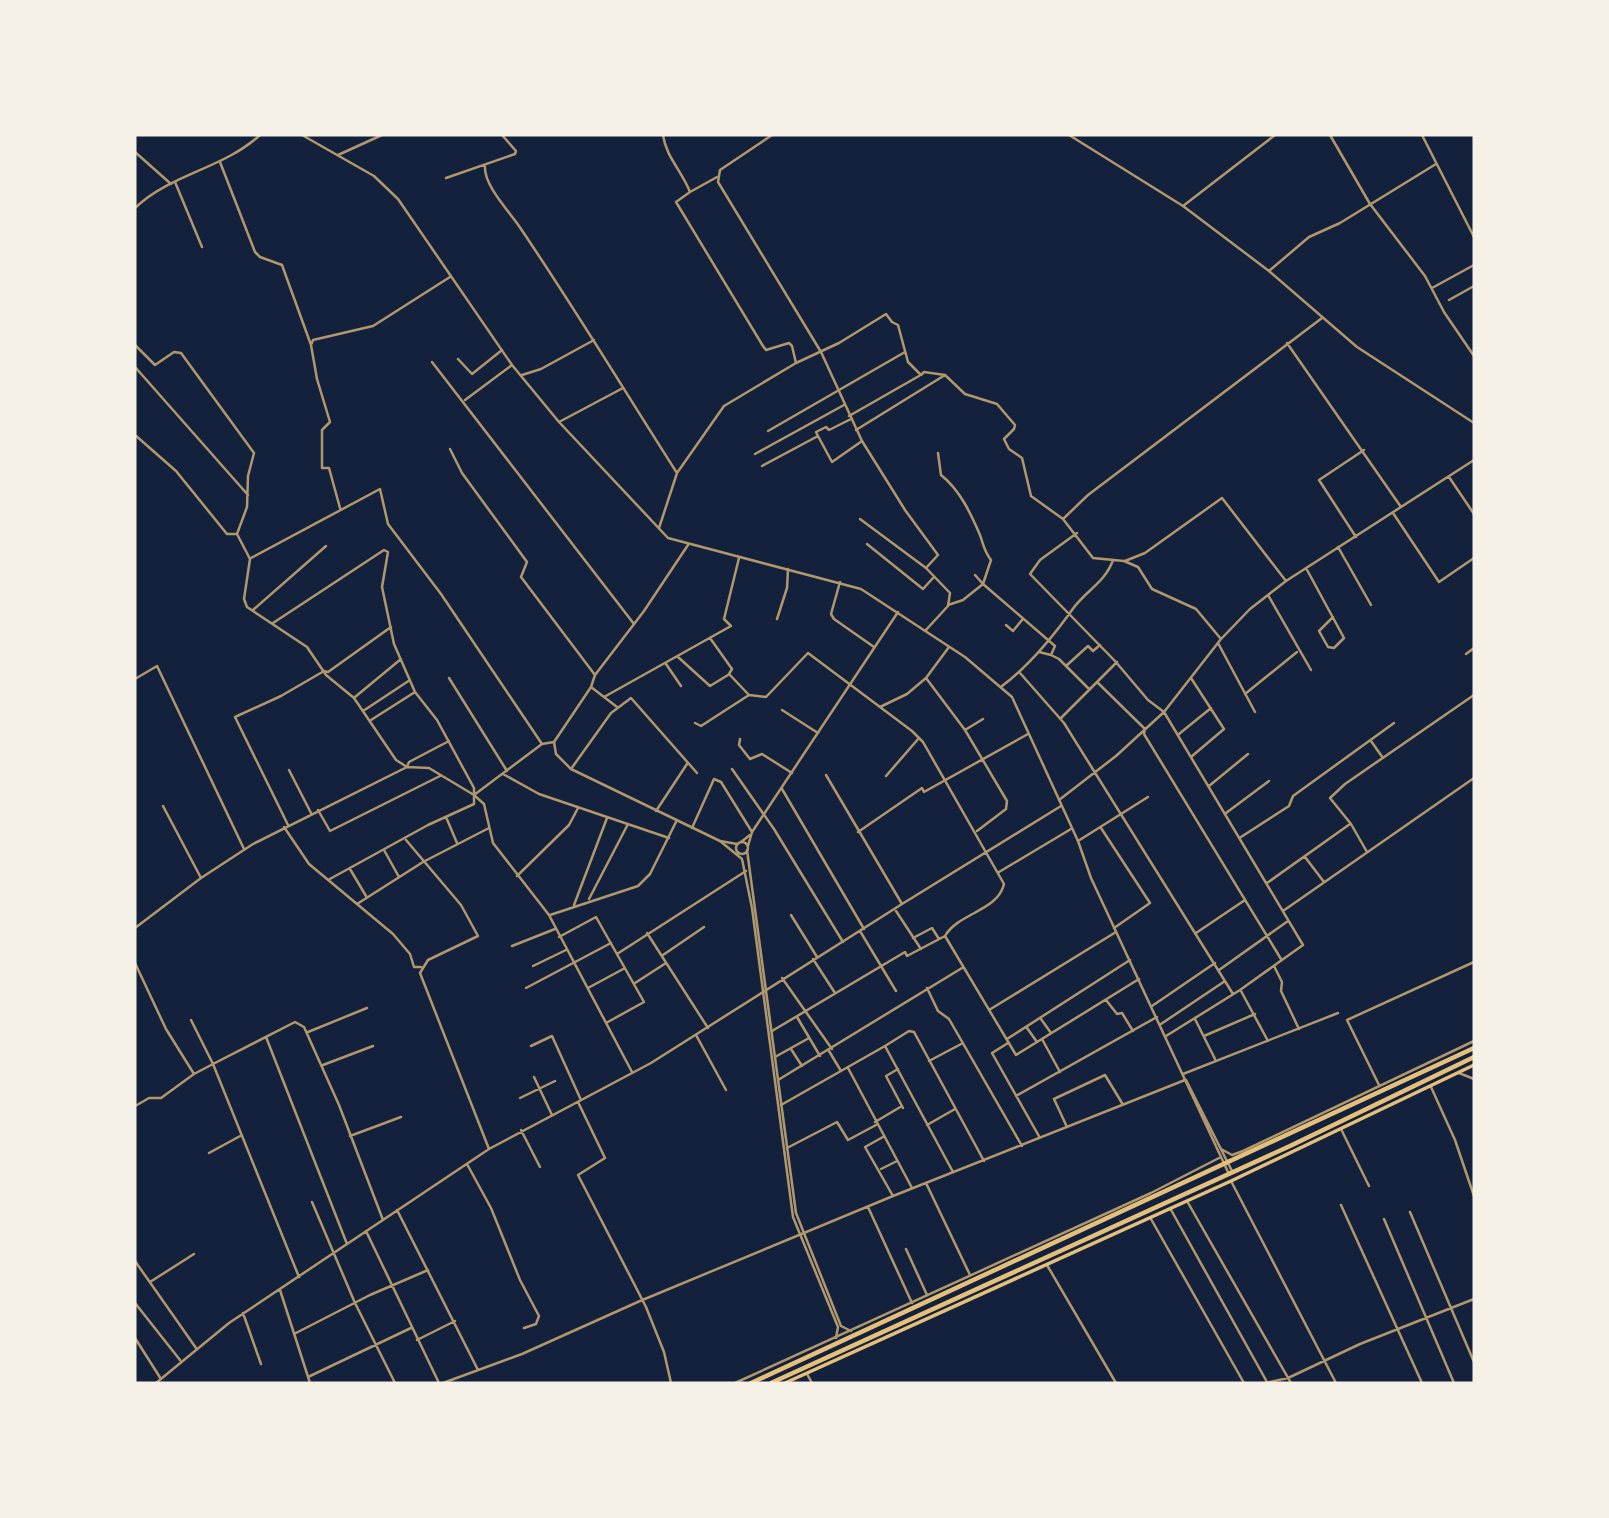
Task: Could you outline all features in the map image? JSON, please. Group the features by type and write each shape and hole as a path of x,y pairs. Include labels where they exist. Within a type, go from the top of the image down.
{"highway":[{"path":"751,1383 852,1333 1226,1165 1316,1120 1474,1048"},
{"path":"771,1383 1474,1057"},
{"path":"1427,1071 1430,1079"},
{"path":"1115,1225 1124,1228"},
{"path":"992,1281 1000,1286"},
{"path":"933,1298 934,1307"},
{"path":"852,1333 856,1343"}],"main road":[{"path":"786,1383 1231,1181 1474,1065"}],"street":[{"path":"135,208 173,183 220,162 260,135"},
{"path":"302,135 374,176 398,199 512,365 559,422 668,538 841,582 868,592 949,647 1012,696 1115,930 1230,1172"},
{"path":"338,155 382,135"},
{"path":"446,178 485,167 515,154 516,151 502,135"},
{"path":"663,135 665,151 683,174 690,192"},
{"path":"772,135 720,170 717,177 676,202 766,350 789,344 796,363"},
{"path":"1070,135 1183,206 1269,271 1322,318 1386,368 1474,423"},
{"path":"1183,206 1275,135"},
{"path":"1330,135 1370,204 1432,288 1444,312 1474,356"},
{"path":"1422,135 1474,237"},
{"path":"135,152 173,183 202,247"},
{"path":"220,162 256,252 260,257 282,265 311,345 317,379 330,422 322,430 322,468 329,468 341,509"},
{"path":"1269,271 1309,237 1436,164"},
{"path":"485,167 485,174 496,192 595,340 677,473"},
{"path":"717,177 821,352 837,392 862,441 905,510 938,555 926,568"},
{"path":"1432,288 1474,265"},
{"path":"311,345 313,341 373,326 450,277"},
{"path":"1449,300 1474,286"},
{"path":"659,529 677,473 724,406 796,363 821,352 886,314 898,325 912,369 921,375"},
{"path":"1063,519 1088,495 1322,318"},
{"path":"522,376 541,369 595,340"},
{"path":"1287,343 1364,449 1401,508"},
{"path":"135,345 155,365 174,352 184,356 254,453 248,476 248,495 237,534 250,559 244,599 253,610 307,647 324,671 354,698 396,760 407,767"},
{"path":"458,359 472,374 502,350"},
{"path":"768,431 905,352"},
{"path":"432,362 465,400 634,624"},
{"path":"465,400 512,365"},
{"path":"135,368 248,495"},
{"path":"862,441 832,462 816,432 825,427 829,430 924,372 944,375 965,394 997,404 1015,425 1004,439 1009,449 1022,458 1031,496 1063,519 1077,533 1093,558 1124,561 1138,567 1152,589 1196,609 1221,639"},
{"path":"856,430 877,420 944,375"},
{"path":"559,422 623,387"},
{"path":"755,454 844,405"},
{"path":"135,435 176,471 227,534 237,534"},
{"path":"762,466 818,436"},
{"path":"450,449 462,473 527,562 521,577 595,675"},
{"path":"1356,537 1319,480 1364,449"},
{"path":"925,631 948,606 963,600 983,584 991,560 984,552 970,511 950,482 941,475 938,453"},
{"path":"1059,800 1095,773 1164,712 1221,639 1268,595 1474,460"},
{"path":"1449,477 1474,514"},
{"path":"250,559 380,489 388,524 441,594 542,744"},
{"path":"1124,561 1145,552 1222,498 1286,581"},
{"path":"1393,513 1439,582 1474,558"},
{"path":"860,519 926,568 950,593 948,606"},
{"path":"1077,533 1040,560 1030,573 1117,662 1148,700 1164,712 1303,945 1240,990 1166,1035"},
{"path":"867,544 923,589 933,578"},
{"path":"688,545 595,675 591,687 554,742 556,754 571,769 720,841 737,852 743,854 748,848"},
{"path":"253,610 326,546"},
{"path":"1338,547 1371,605"},
{"path":"273,623 384,551 388,558 382,587 401,659 415,692 449,741 474,788 474,804 328,880"},
{"path":"604,697 667,664 733,624 724,619 739,558"},
{"path":"1002,686 1020,673 1099,584 1113,560"},
{"path":"1306,568 1333,617 1344,638 1334,648 1328,647 1319,631 1333,617"},
{"path":"778,618 785,596 788,569"},
{"path":"975,575 1022,620 1055,646 1051,655"},
{"path":"841,582 831,614 834,619 874,647"},
{"path":"1268,595 1298,652 1311,670"},
{"path":"748,874 737,852 739,843 751,834 763,817 898,612"},
{"path":"1006,625 1013,631 1022,620"},
{"path":"391,627 332,670 324,671 281,696 235,717 286,826 304,858 393,934 410,954 414,967 421,967 428,960 478,936 461,905 406,839"},
{"path":"678,657 710,686 729,674 732,669 710,638"},
{"path":"1218,643 1255,712"},
{"path":"1066,666 1088,646 1093,651 1100,645"},
{"path":"880,707 907,694 926,678 949,647"},
{"path":"1466,654 1474,648"},
{"path":"1039,652 1051,655 1066,666 1089,689"},
{"path":"1245,694 1298,652"},
{"path":"695,723 701,726 749,695 766,697 808,653 919,738 988,851 1004,884 1001,894 948,931 945,936 907,956 905,952 770,1032"},
{"path":"354,698 401,659"},
{"path":"1061,718 1117,662"},
{"path":"667,664 681,686"},
{"path":"135,679 157,666 244,849"},
{"path":"1020,673 1061,718 1233,994"},
{"path":"729,674 749,695"},
{"path":"449,678 507,771"},
{"path":"926,678 965,730 1007,801 1006,809 976,832"},
{"path":"1191,678 1224,729 1191,757"},
{"path":"363,711 410,680"},
{"path":"1097,682 1146,729"},
{"path":"591,687 617,708"},
{"path":"371,721 415,692"},
{"path":"1367,852 1351,824 1330,798 1474,695"},
{"path":"571,769 617,708 631,698 697,774"},
{"path":"1179,734 1211,708"},
{"path":"782,710 818,733"},
{"path":"965,730 984,719"},
{"path":"1241,837 1289,806 1293,796 1394,723"},
{"path":"1146,729 1144,734 1281,960"},
{"path":"858,832 922,788 924,792 982,757 1028,734"},
{"path":"886,776 919,738"},
{"path":"740,739 739,745 750,759 762,754 792,773"},
{"path":"407,767 409,762 449,741"},
{"path":"1371,741 1383,758"},
{"path":"474,795 542,744 554,742"},
{"path":"1209,786 1248,754"},
{"path":"656,811 687,764"},
{"path":"135,928 201,878 244,849 286,826 407,767 429,768 484,804 493,843 549,915 632,1072"},
{"path":"732,769 763,817 774,829 843,942"},
{"path":"289,770 311,813"},
{"path":"503,774 539,794 669,838"},
{"path":"318,810 330,831 442,775"},
{"path":"826,775 902,904"},
{"path":"1283,911 1474,778"},
{"path":"692,828 713,779 721,782 751,834 748,874 765,988 791,1207 838,1327 836,1338"},
{"path":"1226,813 1269,781"},
{"path":"782,789 896,991"},
{"path":"1077,841 1148,797"},
{"path":"163,806 201,878"},
{"path":"156,1383 180,1360 243,1313 489,1149 708,1028 765,988 1061,806"},
{"path":"517,876 569,825 578,807"},
{"path":"446,817 458,845"},
{"path":"574,905 607,818"},
{"path":"549,915 638,886 650,874 676,822"},
{"path":"589,900 628,824"},
{"path":"1267,883 1351,824"},
{"path":"357,904 423,862 489,828"},
{"path":"999,872 1072,828"},
{"path":"989,1010 1115,930 1150,903 1101,828"},
{"path":"720,841 739,843 748,848"},
{"path":"384,850 399,877"},
{"path":"1305,856 1324,882"},
{"path":"350,869 366,897"},
{"path":"617,954 647,933 748,874"},
{"path":"1196,933 1245,900"},
{"path":"895,909 921,949"},
{"path":"791,915 835,993"},
{"path":"559,937 596,917 635,983 644,1002 606,1023"},
{"path":"1219,970 1288,921"},
{"path":"663,955 704,927"},
{"path":"913,938 932,928 939,939"},
{"path":"512,946 555,929"},
{"path":"647,933 708,1028"},
{"path":"945,936 1016,1055 1139,979"},
{"path":"526,988 611,943"},
{"path":"533,966 566,950"},
{"path":"1040,1138 992,1053 1130,960"},
{"path":"1380,1087 1347,1020 1474,962"},
{"path":"135,963 166,1029 194,1074"},
{"path":"635,983 666,963"},
{"path":"1152,1006 1215,963"},
{"path":"1274,966 1282,982 1281,991 1299,1029"},
{"path":"421,967 423,984 489,1149"},
{"path":"588,988 625,968"},
{"path":"776,1081 962,968"},
{"path":"782,978 841,1071"},
{"path":"1161,1024 1225,981"},
{"path":"927,988 938,1011 950,1019 1022,1146"},
{"path":"1240,990 1268,1041"},
{"path":"1106,1000 1117,1014 1122,1013 1133,1031"},
{"path":"309,1032 367,1008"},
{"path":"1183,1073 1338,1013"},
{"path":"1204,1037 1255,1014"},
{"path":"797,1017 820,1056"},
{"path":"1016,1096 1157,1017"},
{"path":"1041,1018 1051,1033"},
{"path":"1195,1019 1215,1059"},
{"path":"191,1020 213,1064 299,1276"},
{"path":"137,1105 149,1098 161,1098 194,1074 295,1022 309,1032 383,1220"},
{"path":"1027,1028 1037,1042"},
{"path":"780,1105 909,1031 914,1032 984,1161"},
{"path":"696,1035 726,1090"},
{"path":"531,1046 552,1036 605,1158 578,1175 640,1301 646,1307 661,1344 671,1383"},
{"path":"266,1037 347,1244"},
{"path":"773,1057 810,1038"},
{"path":"1042,1040 1060,1072"},
{"path":"1221,1149 1228,1154 1236,1154 1316,1120 1474,1041"},
{"path":"929,1060 963,1042"},
{"path":"323,1065 373,1046"},
{"path":"885,1046 953,1173"},
{"path":"791,1049 802,1066"},
{"path":"848,1068 912,1188"},
{"path":"785,1148 837,1122 848,1140 902,1107 886,1076 898,1069"},
{"path":"1459,1073 1474,1079"},
{"path":"1067,1127 1054,1099 1105,1074 1122,1104"},
{"path":"534,1077 552,1115"},
{"path":"366,1231 411,1328 441,1383 478,1370 912,1188 1186,1080"},
{"path":"1186,1080 1221,1149 1226,1165"},
{"path":"520,1098 555,1081"},
{"path":"1431,1087 1455,1140 1474,1196"},
{"path":"927,1125 956,1109"},
{"path":"350,1136 401,1117"},
{"path":"1341,1129 1369,1186"},
{"path":"521,1130 540,1167"},
{"path":"209,1153 242,1135"},
{"path":"883,1137 865,1147 893,1196"},
{"path":"735,1383 852,1333 970,1275 1197,1172 1219,1160 1220,1154"},
{"path":"880,1170 897,1161"},
{"path":"467,1164 491,1208 520,1280 539,1315 536,1324 524,1328"},
{"path":"1231,1181 1336,1383"},
{"path":"926,1183 970,1275"},
{"path":"1187,1200 1291,1383"},
{"path":"312,1202 355,1303 395,1383"},
{"path":"1341,1205 1422,1383"},
{"path":"868,1207 912,1303"},
{"path":"1170,1208 1267,1383 1288,1378 1323,1359 1453,1310 1474,1299"},
{"path":"397,1210 478,1370"},
{"path":"1410,1212 1474,1362"},
{"path":"1150,1217 1244,1383"},
{"path":"1384,1219 1454,1383"},
{"path":"801,1235 841,1326 852,1333"},
{"path":"906,1248 927,1296"},
{"path":"150,1282 194,1254"},
{"path":"135,1262 196,1348"},
{"path":"1046,1264 1116,1383"},
{"path":"293,1334 428,1270"},
{"path":"279,1290 310,1383"},
{"path":"135,1303 180,1360"},
{"path":"243,1313 261,1364"},
{"path":"417,1340 455,1321"},
{"path":"308,1377 411,1328"},
{"path":"135,1338 161,1379"},
{"path":"807,1374 812,1383"}]}
